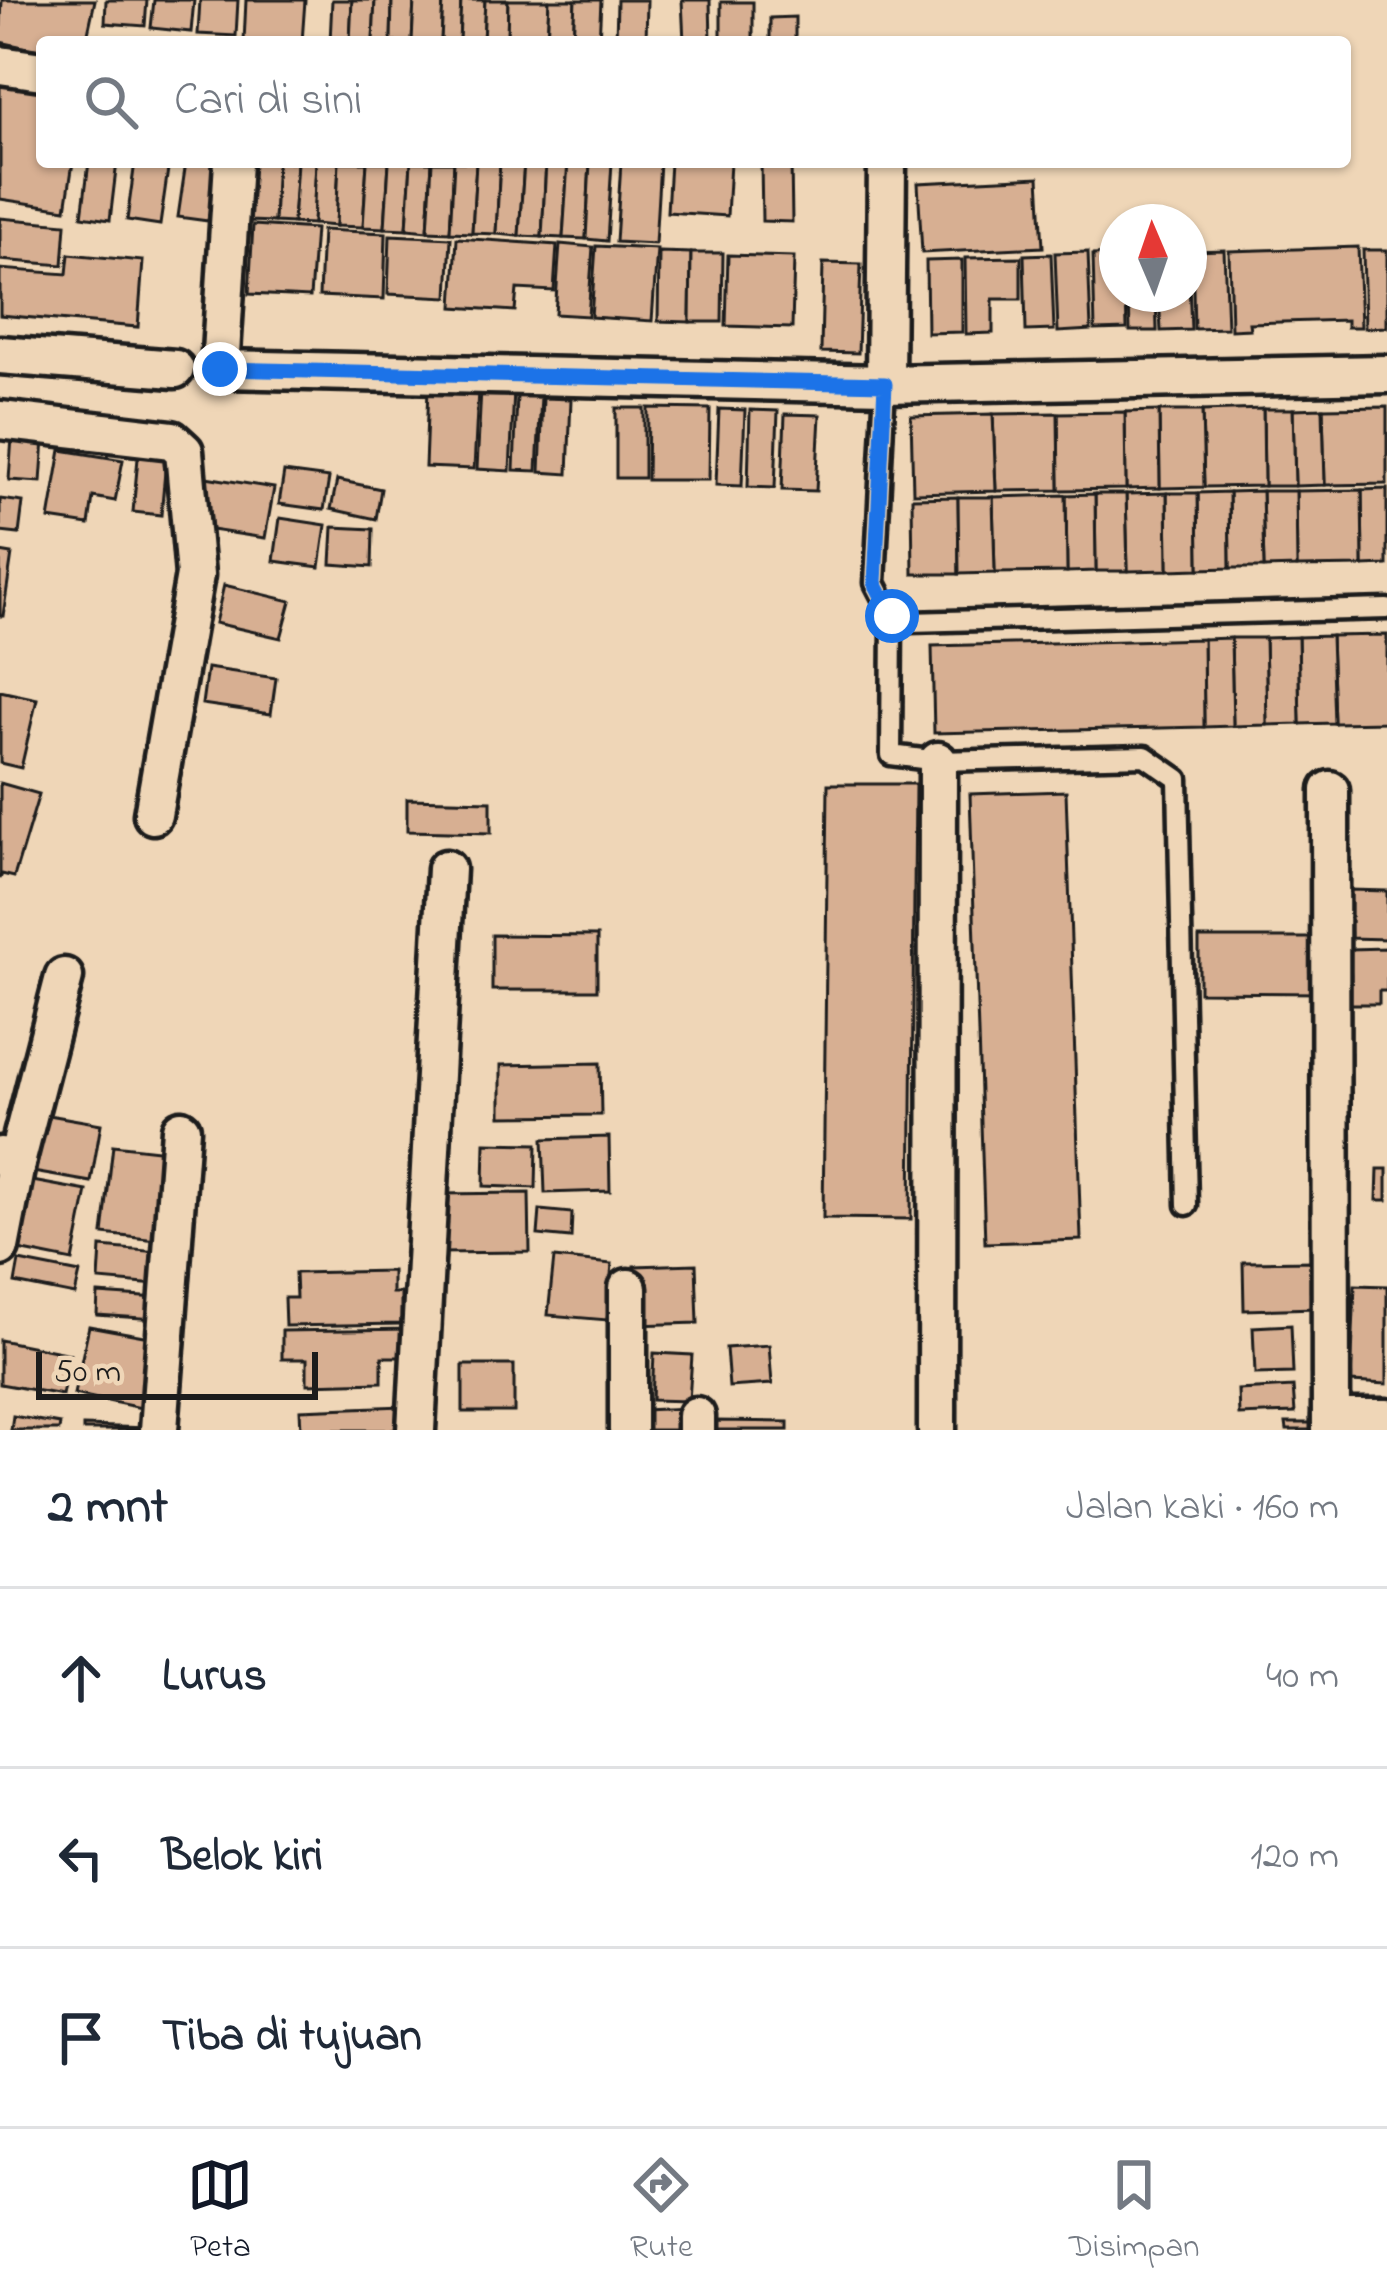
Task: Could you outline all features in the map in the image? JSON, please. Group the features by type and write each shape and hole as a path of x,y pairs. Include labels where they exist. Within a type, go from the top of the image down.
{"street":[{"path":"0,64 36,70"},
{"path":"233,168 220,369 885,384 1387,374"},
{"path":"885,384 887,168"},
{"path":"0,355 175,369"},
{"path":"0,420 172,440 189,462 195,574 153,815"},
{"path":"938,761 938,1430"},
{"path":"1330,790 1331,1424 1387,1418"},
{"path":"416,1430 446,869"},
{"path":"0,1247 8,1157 64,977"},
{"path":"159,1430 181,1130"},
{"path":"628,1288 628,1430"}],"lane":[{"path":"885,384 875,583 892,616 891,755 938,761 1144,756 1178,779 1187,1205"},
{"path":"892,616 909,622 1387,609"}],"building":[{"path":"2,0 95,0 87,36 36,36 36,50 0,42"},
{"path":"106,0 147,0 145,26 105,23"},
{"path":"154,0 194,0 191,32 151,28"},
{"path":"200,0 238,0 236,36 198,34"},
{"path":"246,0 305,0 302,36 244,36"},
{"path":"332,0 352,0 350,36 330,36"},
{"path":"352,0 375,0 373,36 350,36"},
{"path":"375,0 392,0 391,36 373,36"},
{"path":"392,0 414,0 412,36 391,36"},
{"path":"414,0 443,0 441,36 412,36"},
{"path":"443,0 461,0 459,36 441,36"},
{"path":"461,0 485,0 483,36 459,36"},
{"path":"485,0 508,0 507,36 483,36"},
{"path":"508,0 549,0 547,36 507,36"},
{"path":"549,0 575,0 573,36 547,36"},
{"path":"575,0 601,0 599,36 573,36"},
{"path":"617,0 647,0 646,36 616,36"},
{"path":"682,0 710,0 711,36 684,36"},
{"path":"721,2 753,2 753,36 721,36"},
{"path":"795,17 795,36 770,36 770,18"},
{"path":"0,81 36,86 36,168 72,168 66,209 0,199"},
{"path":"88,168 116,168 110,220 82,216"},
{"path":"134,168 168,168 160,225 127,220"},
{"path":"185,168 215,168 208,221 178,217"},
{"path":"252,168 277,168 274,222 249,221"},
{"path":"277,168 297,168 293,223 274,222"},
{"path":"297,168 316,168 313,224 293,223"},
{"path":"316,168 339,168 336,226 313,224"},
{"path":"339,168 367,168 363,227 336,226"},
{"path":"367,168 389,168 385,228 363,227"},
{"path":"389,168 411,168 407,229 385,228"},
{"path":"411,168 432,168 428,231 407,229"},
{"path":"432,168 454,168 450,232 428,231"},
{"path":"454,168 476,168 472,233 450,232"},
{"path":"476,168 500,168 496,234 472,233"},
{"path":"500,168 524,168 519,236 496,234"},
{"path":"524,168 546,168 542,237 519,236"},
{"path":"546,168 568,168 563,238 542,237"},
{"path":"568,168 590,168 586,239 563,238"},
{"path":"590,168 612,168 607,241 586,239"},
{"path":"621,168 660,168 655,244 616,242"},
{"path":"670,168 730,168 727,216 667,212"},
{"path":"761,168 791,168 792,222 762,221"},
{"path":"1039,177 1043,247 922,253 918,183"},
{"path":"0,218 66,224 63,265 0,260"},
{"path":"253,225 315,229 310,297 249,294"},
{"path":"322,230 386,233 384,299 319,296"},
{"path":"390,235 451,238 448,297 388,294"},
{"path":"457,238 557,245 554,291 517,289 515,311 453,307"},
{"path":"560,244 593,247 588,316 555,314"},
{"path":"596,246 657,249 652,321 591,317"},
{"path":"1358,247 1361,327 1347,327 1347,320 1249,323 1250,329 1231,330 1229,251"},
{"path":"1224,250 1227,328 1194,329 1194,312 1207,312 1207,251"},
{"path":"1363,250 1387,250 1387,327 1365,328"},
{"path":"659,252 691,253 690,322 658,321"},
{"path":"1088,252 1091,330 1058,332 1055,253"},
{"path":"691,253 723,253 722,322 690,322"},
{"path":"69,254 143,261 138,327 0,315 0,269 67,274"},
{"path":"1051,254 1054,330 1026,331 1024,255"},
{"path":"728,255 794,257 792,328 726,326"},
{"path":"1093,255 1099,255 1099,312 1127,312 1127,329 1095,330"},
{"path":"1021,257 1021,299 993,299 993,333 966,334 965,258"},
{"path":"962,260 962,332 927,333 926,261"},
{"path":"823,263 861,264 858,353 821,352"},
{"path":"1129,312 1156,312 1157,331 1130,331"},
{"path":"1160,312 1190,312 1191,330 1161,331"},
{"path":"428,388 478,390 474,469 425,467"},
{"path":"481,389 514,391 510,471 477,469"},
{"path":"517,396 541,396 537,471 514,470"},
{"path":"543,398 571,399 568,474 540,472"},
{"path":"1387,407 1387,484 1325,485 1323,408"},
{"path":"616,408 644,408 644,478 616,478"},
{"path":"648,408 710,409 709,480 647,480"},
{"path":"1323,408 1325,485 1295,486 1293,409"},
{"path":"719,409 745,410 742,486 716,485"},
{"path":"1263,409 1293,409 1295,486 1264,486"},
{"path":"1263,409 1264,486 1204,487 1202,411"},
{"path":"750,410 778,411 775,488 748,487"},
{"path":"1159,411 1202,411 1204,487 1160,488"},
{"path":"1159,411 1160,488 1126,489 1125,412"},
{"path":"1125,412 1126,489 1059,490 1058,413"},
{"path":"1058,413 1059,490 996,491 993,414"},
{"path":"785,414 820,415 816,491 782,490"},
{"path":"993,414 996,491 913,493 911,416"},
{"path":"12,437 44,439 41,482 9,480"},
{"path":"139,447 167,450 161,515 133,512"},
{"path":"61,450 123,460 115,501 93,497 89,525 49,519"},
{"path":"284,472 329,478 324,510 279,504"},
{"path":"206,477 274,488 265,538 198,528"},
{"path":"337,480 381,489 376,519 331,509"},
{"path":"1387,489 1387,565 1363,566 1362,490"},
{"path":"1362,490 1363,566 1297,567 1296,491"},
{"path":"1262,491 1296,491 1297,567 1264,568"},
{"path":"1262,491 1264,568 1230,568 1229,492"},
{"path":"1229,492 1230,568 1199,569 1198,493"},
{"path":"1167,493 1198,493 1199,569 1168,570"},
{"path":"1167,493 1168,570 1128,571 1126,494"},
{"path":"1095,494 1126,494 1128,571 1096,571"},
{"path":"1095,494 1096,571 1067,572 1066,495"},
{"path":"1066,495 1067,572 995,573 993,497"},
{"path":"958,497 959,574 913,574 912,498"},
{"path":"958,497 993,497 995,573 959,574"},
{"path":"0,499 23,502 19,534 0,532"},
{"path":"280,518 326,525 320,567 274,561"},
{"path":"333,527 373,529 372,567 331,564"},
{"path":"0,552 12,554 3,616 0,616"},
{"path":"224,585 291,601 281,638 215,623"},
{"path":"1387,635 1387,722 1334,723 1331,636"},
{"path":"1331,636 1334,723 1300,724 1298,637"},
{"path":"1298,637 1300,724 1267,725 1265,638"},
{"path":"1231,638 1265,638 1267,725 1233,726"},
{"path":"1231,638 1233,726 1204,727 1203,639"},
{"path":"1203,639 1204,727 934,733 932,646"},
{"path":"207,668 276,678 271,714 202,704"},
{"path":"0,691 37,699 21,768 0,763"},
{"path":"0,783 39,794 14,877 2,874 0,879"},
{"path":"828,784 915,784 911,1219 823,1218"},
{"path":"1066,791 1081,1240 985,1243 970,794"},
{"path":"407,799 491,801 491,833 407,831"},
{"path":"1349,890 1387,891 1387,939 1348,938"},
{"path":"492,935 597,936 597,990 492,990"},
{"path":"1199,938 1325,938 1325,993 1199,992"},
{"path":"1387,948 1387,991 1379,991 1379,1004 1348,1004 1348,949"},
{"path":"600,1063 601,1115 501,1116 501,1065"},
{"path":"43,1114 101,1124 91,1182 33,1172"},
{"path":"609,1137 610,1191 545,1193 543,1139"},
{"path":"485,1143 537,1144 536,1188 484,1186"},
{"path":"113,1145 167,1151 157,1240 103,1234"},
{"path":"1378,1169 1387,1169 1387,1200 1377,1200"},
{"path":"27,1180 87,1191 73,1261 14,1249"},
{"path":"529,1193 530,1252 440,1253 439,1194"},
{"path":"540,1210 572,1213 571,1238 538,1235"},
{"path":"101,1247 159,1252 157,1285 99,1280"},
{"path":"554,1258 612,1264 607,1320 548,1315"},
{"path":"19,1261 80,1273 75,1295 15,1283"},
{"path":"1315,1261 1316,1308 1244,1310 1243,1262"},
{"path":"696,1264 698,1323 635,1325 634,1266"},
{"path":"392,1271 392,1293 401,1293 401,1324 285,1326 284,1298 296,1298 295,1273"},
{"path":"1355,1285 1387,1286 1387,1384 1351,1382"},
{"path":"98,1294 158,1298 156,1319 97,1315"},
{"path":"1291,1325 1293,1373 1255,1374 1253,1327"},
{"path":"89,1326 160,1339 146,1409 74,1394"},
{"path":"412,1329 412,1357 382,1357 382,1382 307,1384 307,1359 282,1359 282,1331"},
{"path":"0,1340 70,1354 62,1395 0,1384"},
{"path":"769,1345 772,1384 729,1387 726,1348"},
{"path":"654,1353 692,1355 689,1401 652,1400"},
{"path":"463,1365 514,1365 514,1412 463,1412"},
{"path":"1293,1387 1295,1413 1239,1415 1238,1390"},
{"path":"403,1406 404,1430 301,1430 300,1410"},
{"path":"690,1408 690,1430 643,1430 642,1410"},
{"path":"13,1416 60,1424 59,1430 11,1430"},
{"path":"714,1421 788,1422 788,1430 714,1430"},
{"path":"1286,1423 1315,1423 1315,1430 1287,1430"},
{"path":"83,1426 150,1428 150,1430 83,1430"}],"route":[{"path":"220,369 885,384 875,583 892,616"}]}
